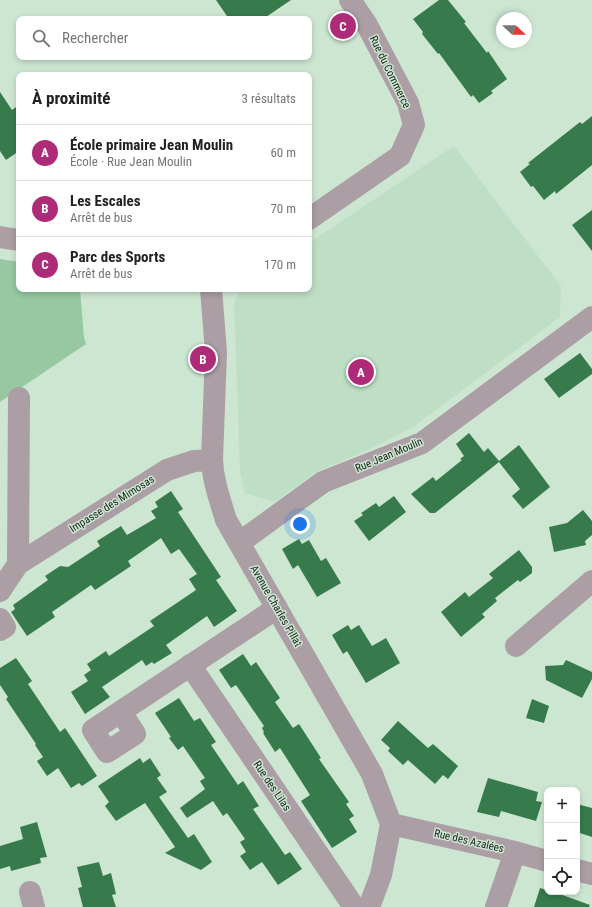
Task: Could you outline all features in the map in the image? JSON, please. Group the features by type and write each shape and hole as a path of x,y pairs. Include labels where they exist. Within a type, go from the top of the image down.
{"street":[{"name":"Rue du Commerce","path":"312,216 400,156 414,125 408,103 367,25 350,0"},
{"path":"0,237 16,240"},
{"name":"Avenue Charles Pillat","path":"211,292 216,352 212,460 216,484 226,520 372,774 391,824"},
{"name":"Rue Jean Moulin","path":"239,543 323,482 422,443 592,317"},
{"path":"18,564 19,398"},
{"name":"Impasse des Mimosas","path":"0,591 18,564 167,470 194,461 212,460"},
{"path":"516,646 592,581"},
{"path":"120,712 277,608"},
{"path":"0,619 5,627 0,630"},
{"name":"Rue des Lilas","path":"190,666 354,907"},
{"path":"369,907 381,875 391,824"},
{"name":"Rue des Azalées","path":"391,824 515,852 544,860"},
{"path":"496,907 515,852"},
{"path":"580,871 592,874"}],"shaded area":[{"path":"454,146 561,286 560,317 413,427 366,451 316,472 274,502 245,493 240,472 234,302 240,292 312,292 312,241"},
{"path":"0,259 16,262 16,292 80,292 84,338 86,344 0,402"}],"building":[{"path":"216,0 291,0 267,16 227,16"},
{"path":"439,0 448,0 466,22 464,23 487,53 488,51 507,79 491,91 493,93 479,103 473,95 471,97 439,53 438,54 422,34 423,32 413,19"},
{"path":"0,92 12,110 16,107 16,153 6,160 0,151"},
{"path":"592,116 592,165 556,194 555,191 544,200 533,186 531,187 520,172 530,164 528,163 580,122 582,124"},
{"path":"592,210 592,251 572,225"},
{"path":"580,353 592,369 592,374 559,398 544,379"},
{"path":"469,433 484,452 488,448 499,461 519,445 550,487 523,509 512,496 520,489 499,462 435,513 430,513 411,494 433,477 436,481 462,460 460,459 464,456 456,444"},
{"path":"171,491 183,509 178,512 221,577 216,580 237,611 214,627 207,616 166,645 172,653 154,664 152,662 146,666 142,660 102,687 110,697 85,714 71,692 88,681 84,675 91,670 87,664 106,651 109,656 154,626 150,621 196,590 189,579 197,574 179,549 171,554 161,538 128,561 131,566 95,590 91,585 52,612 55,617 27,636 11,612 15,609 13,605 48,580 45,576 60,566 68,567 100,546 97,541 121,526 127,535 156,518 151,511 158,507 155,502"},
{"path":"394,496 406,512 369,541 354,521 363,515 361,513 376,503 379,507"},
{"path":"583,510 592,521 592,535 585,541 586,545 554,552 549,527 567,523"},
{"path":"299,539 302,544 309,540 321,561 326,558 341,583 317,597 298,565 293,569 282,549"},
{"path":"519,550 532,567 532,573 520,582 518,580 495,598 497,601 482,614 485,617 461,637 441,612 465,592 469,597 493,578 489,574"},
{"path":"348,625 351,630 359,625 372,646 386,638 400,663 366,683 347,651 343,654 332,635"},
{"path":"243,654 251,666 256,662 280,698 275,702 293,728 299,724 321,758 319,759 349,802 346,804 354,816 349,819 357,832 332,848 301,801 310,795 280,748 275,752 263,733 262,728 264,726 236,685 231,688 219,670"},
{"path":"16,658 32,681 28,684 60,732 65,728 97,776 82,786 79,783 71,788 58,768 47,776 37,761 43,757 6,699 8,697 0,685 0,668"},
{"path":"566,660 592,672 592,679 582,698 546,680 545,666 563,665"},
{"path":"179,698 194,721 200,718 216,742 211,745 238,785 243,781 259,806 253,809 285,855 290,852 302,869 278,885 262,862 250,870 240,856 246,852 240,842 245,839 227,813 223,816 213,801 187,818 180,808 205,789 200,781 205,778 183,746 178,750 169,738 171,737 155,713"},
{"path":"532,699 549,706 544,723 526,718"},
{"path":"398,721 428,748 433,744 458,766 448,779 443,775 435,784 408,760 403,765 388,751 390,748 381,740"},
{"path":"140,758 143,763 150,758 161,775 157,778 167,792 159,797 188,838 194,834 212,862 201,870 165,853 175,847 145,803 116,821 105,806 109,802 98,786"},
{"path":"488,778 538,792 536,801 542,802 536,821 501,811 499,817 477,812"},
{"path":"580,805 592,808 592,837 580,833"},
{"path":"37,822 47,857 40,858 41,863 11,871 10,866 0,869 0,846 23,839 20,827"},
{"path":"99,862 103,876 111,873 116,894 112,895 116,907 83,907 78,888 82,887 77,867"},
{"path":"540,888 544,889 544,895 562,895 590,905 589,907 534,907"}],"place":[{"name":"Parc des Sports","path":"343,26"},
{"name":"Les Escales","path":"203,359"},
{"name":"École primaire Jean Moulin","path":"361,372"}]}
